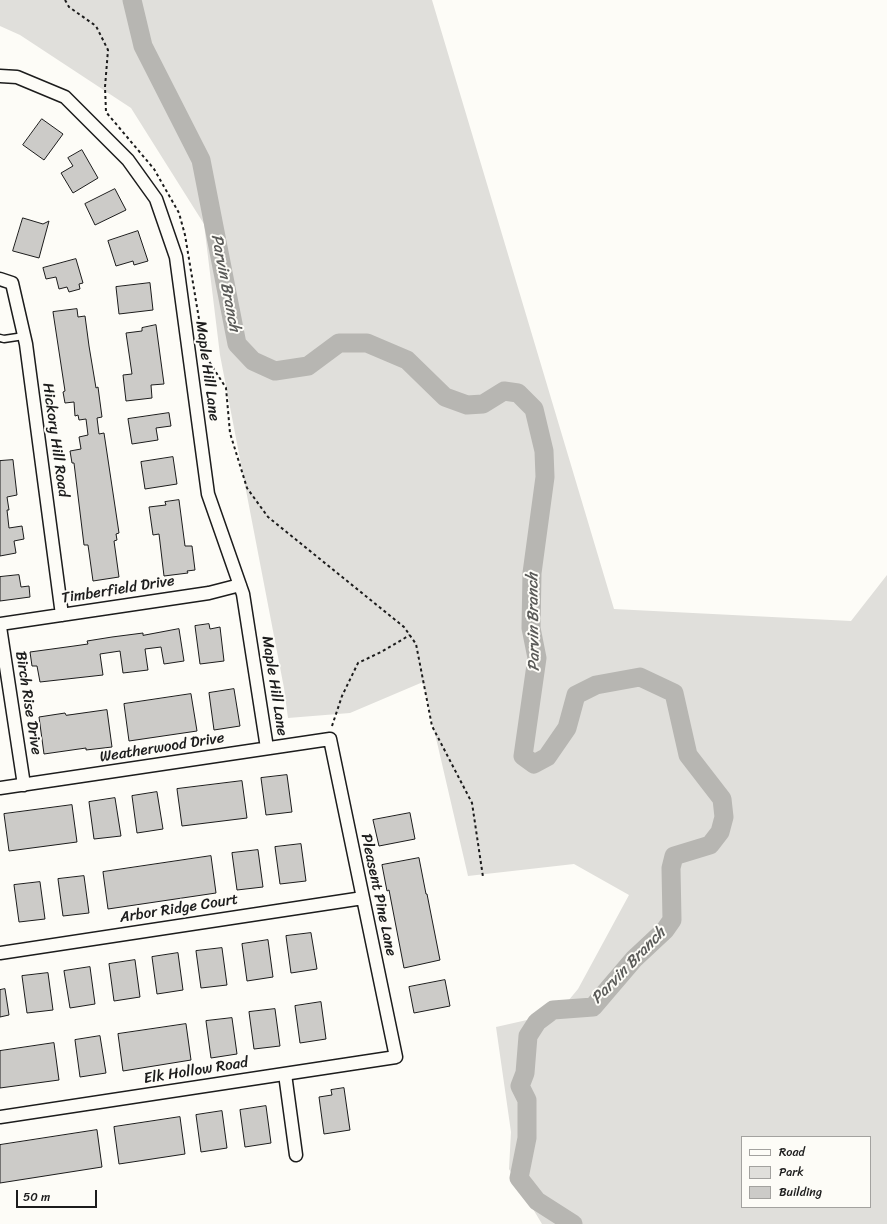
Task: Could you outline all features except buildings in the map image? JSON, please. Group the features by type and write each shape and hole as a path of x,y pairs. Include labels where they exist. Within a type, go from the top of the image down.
{"street":[{"name":"Maple Hill Lane","path":"0,76 17,77 65,97 128,160 156,199 176,257 208,494 240,585 247,612 267,748"},
{"name":"Hickory Hill Road","path":"0,279 12,283 24,336 62,615"},
{"name":"Timberfield Drive","path":"0,626 209,593 240,585"},
{"name":"Birch Rise Drive","path":"0,626 24,785"},
{"name":"Weatherwood Drive","path":"0,788 330,739"},
{"name":"Pleasent Pine Lane","path":"330,739 396,1057"},
{"name":"Arbor Ridge Court","path":"0,953 363,898"},
{"name":"Elk Hollow Road","path":"0,1117 396,1057"},
{"path":"285,1074 296,1155"}],"lane":[{"path":"0,338 4,339 24,336"}],"path":[{"path":"65,0 69,7 96,26 108,50 105,87 106,112 154,169 179,213 185,235 205,355 226,388 230,433 247,488 268,517 404,627 416,644 432,726 472,803 483,877"},
{"path":"332,726 342,696 358,663 381,652 410,635"}],"green space":[{"path":"0,0 432,0 614,609 851,621 887,575 887,1224 542,1224 509,1169 511,1132 496,1027 558,1013 578,989 629,895 574,864 468,876 423,682 350,713 288,718 284,688 220,355 204,224 131,108 20,35 0,26"}],"waterway":[{"name":"Parvin Branch","path":"132,0 143,46 201,160 237,344 253,361 275,371 308,366 339,343 367,343 407,360 445,397 467,405 483,404 504,391 518,393 534,409 544,451 545,477 532,573 531,628 537,658 523,756 534,764 547,757 567,728 576,695 596,685 640,677 674,693 688,755 722,799 724,817 720,832 710,845 674,856 671,868 672,920 665,930 634,959 593,1007 553,1010 537,1022 528,1036 525,1073 520,1086 527,1100 527,1138 519,1178 537,1201 573,1224"}]}
